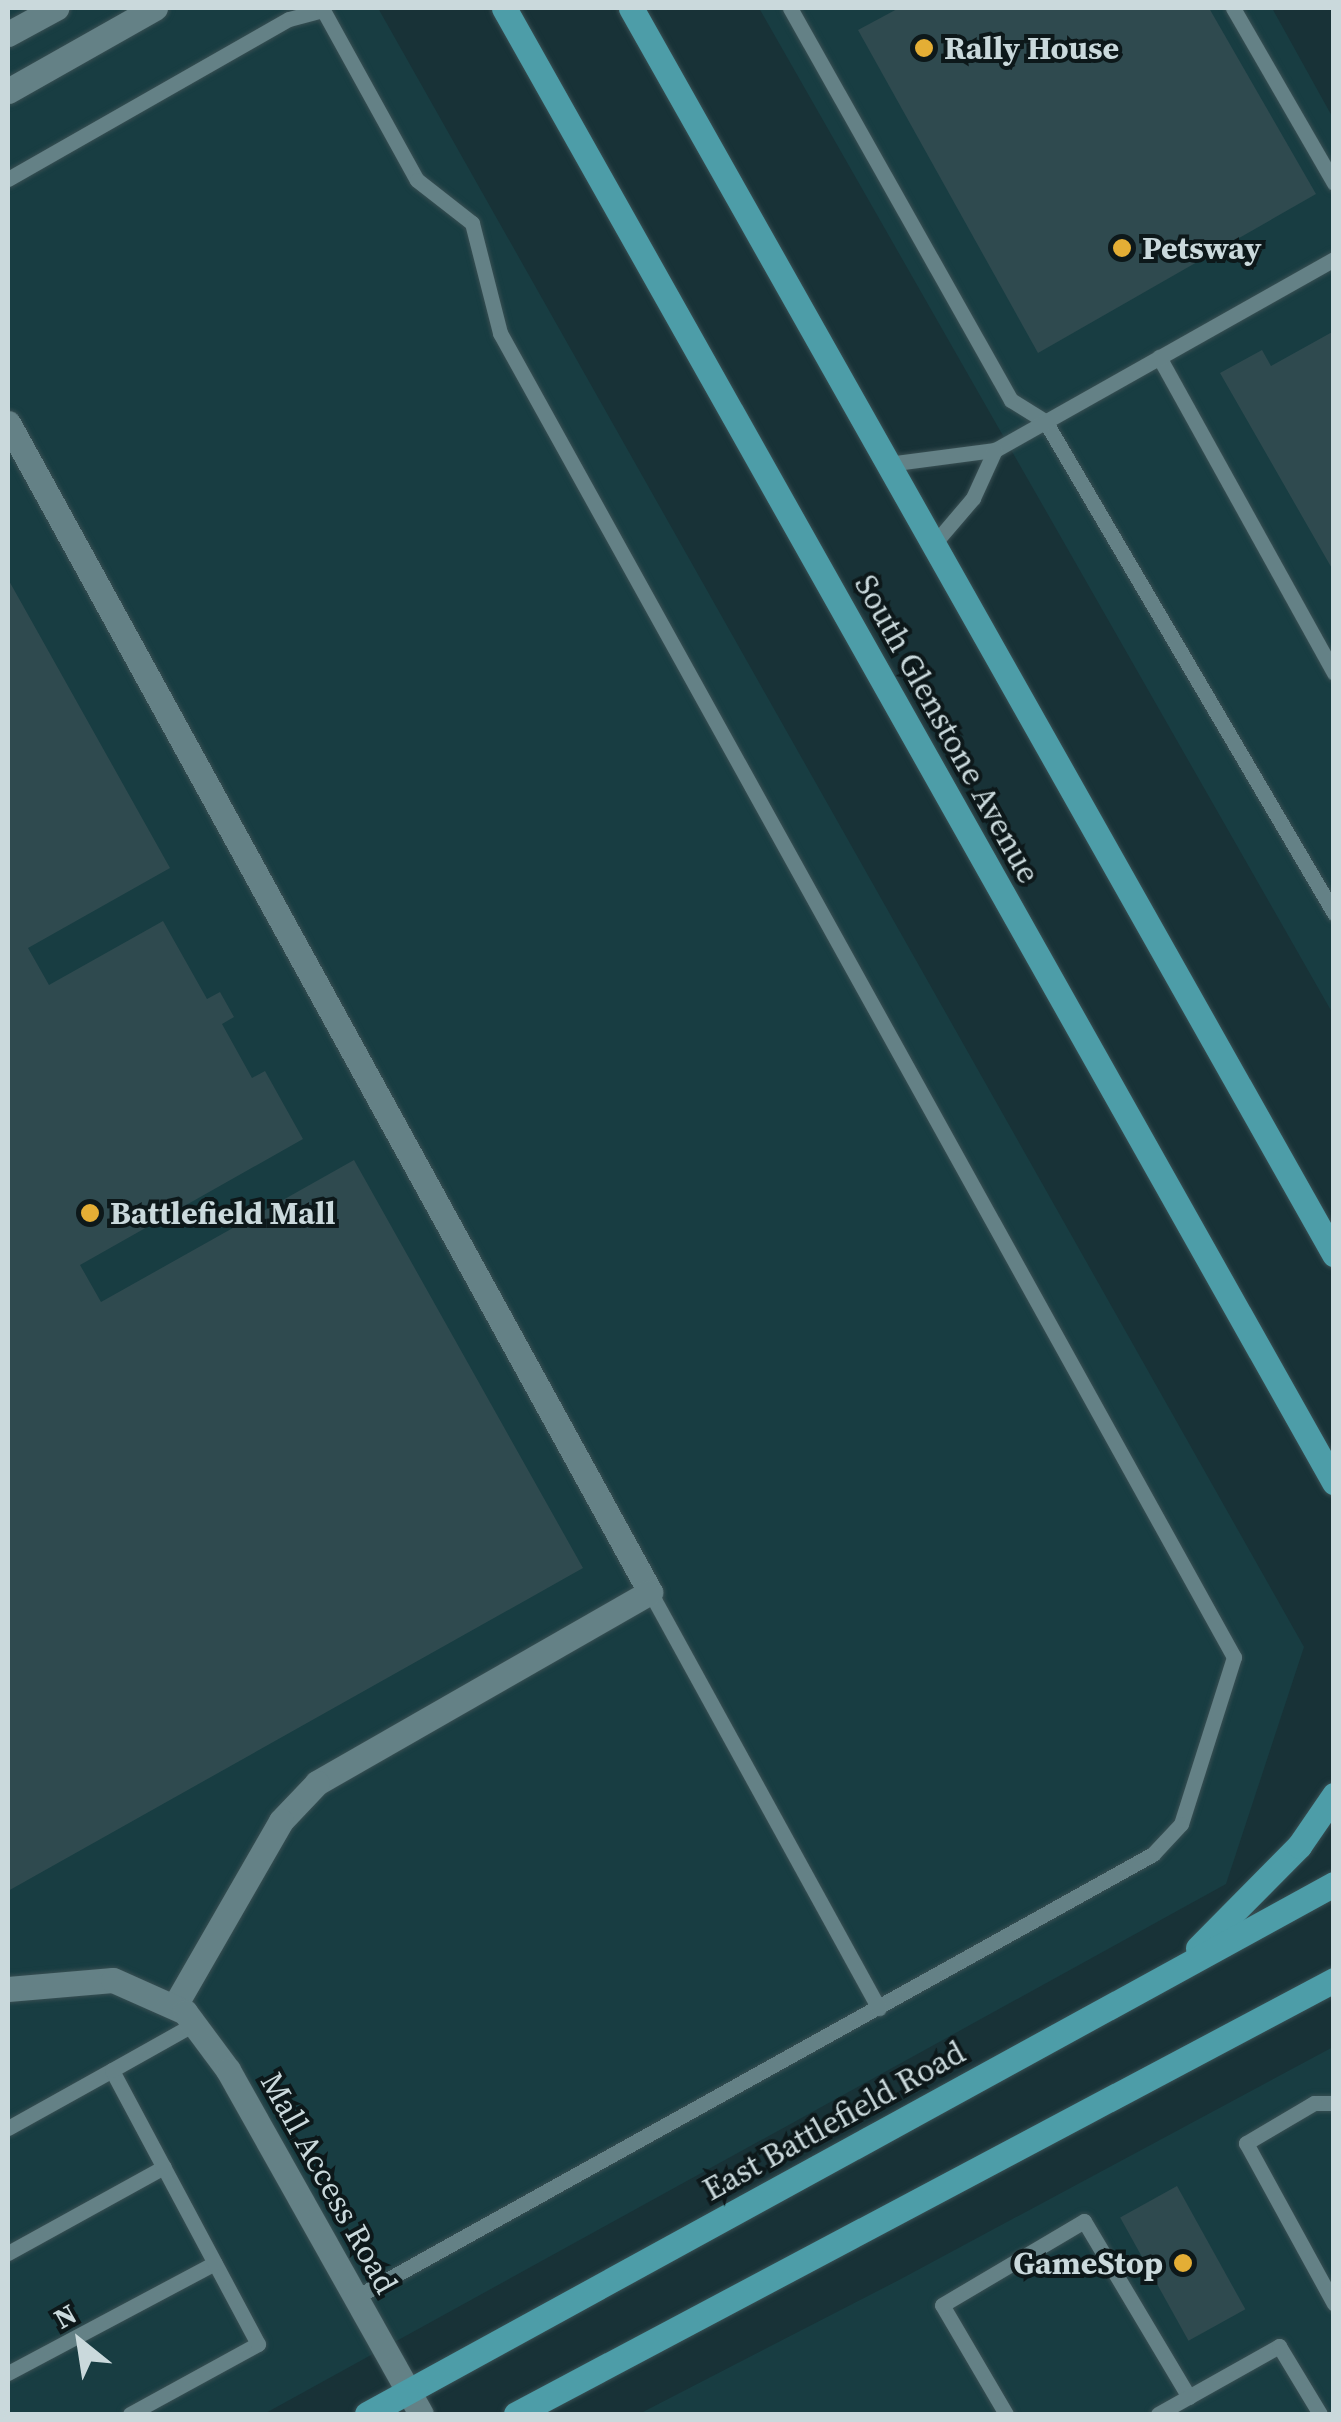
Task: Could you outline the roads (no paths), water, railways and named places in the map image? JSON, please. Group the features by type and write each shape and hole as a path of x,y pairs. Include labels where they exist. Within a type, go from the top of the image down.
{"main road":[{"name":"South Glenstone Avenue","path":"495,8 509,17 1334,1482"},
{"path":"631,8 1334,1254"},
{"path":"642,8 664,66"},
{"path":"1170,1974 1299,1846 1334,1795"},
{"name":"East Battlefield Road","path":"367,2414 415,2403 1334,1884"},
{"path":"516,2414 1334,1980"},
{"path":"1307,1994 1334,1988"}],"street":[{"path":"8,34 56,8"},
{"path":"8,91 155,8"},
{"path":"8,424 650,1592 317,1782 281,1822 185,2014 113,1980 8,1990"},
{"name":"Mall Access Road","path":"185,2014 415,2403"}],"lane":[{"path":"790,8 1011,400 1045,421 1334,913"},
{"path":"1233,8 1334,183"},
{"path":"8,179 289,19 322,10 417,180 472,223 500,333 1229,1636 1234,1657 1171,1838 879,2008 356,2298"},
{"path":"888,464 996,450 1334,259"},
{"path":"1159,356 1334,673"},
{"path":"934,545 974,498 996,450"},
{"path":"650,1592 879,2008"},
{"path":"8,2128 112,2070 185,2014"},
{"path":"112,2070 258,2344 130,2414"},
{"path":"1334,2103 1314,2103 1246,2144 1334,2304"},
{"path":"8,2253 164,2167"},
{"path":"1006,2414 942,2305 1084,2221 1189,2397"},
{"path":"8,2373 215,2263"},
{"path":"1158,2414 1278,2346 1320,2414"}],"place":[{"name":"Rally House","path":"924,48"},
{"name":"Petsway","path":"1122,248"},
{"name":"Battlefield Mall","path":"90,1213"},
{"name":"GameStop","path":"1183,2263"}]}
